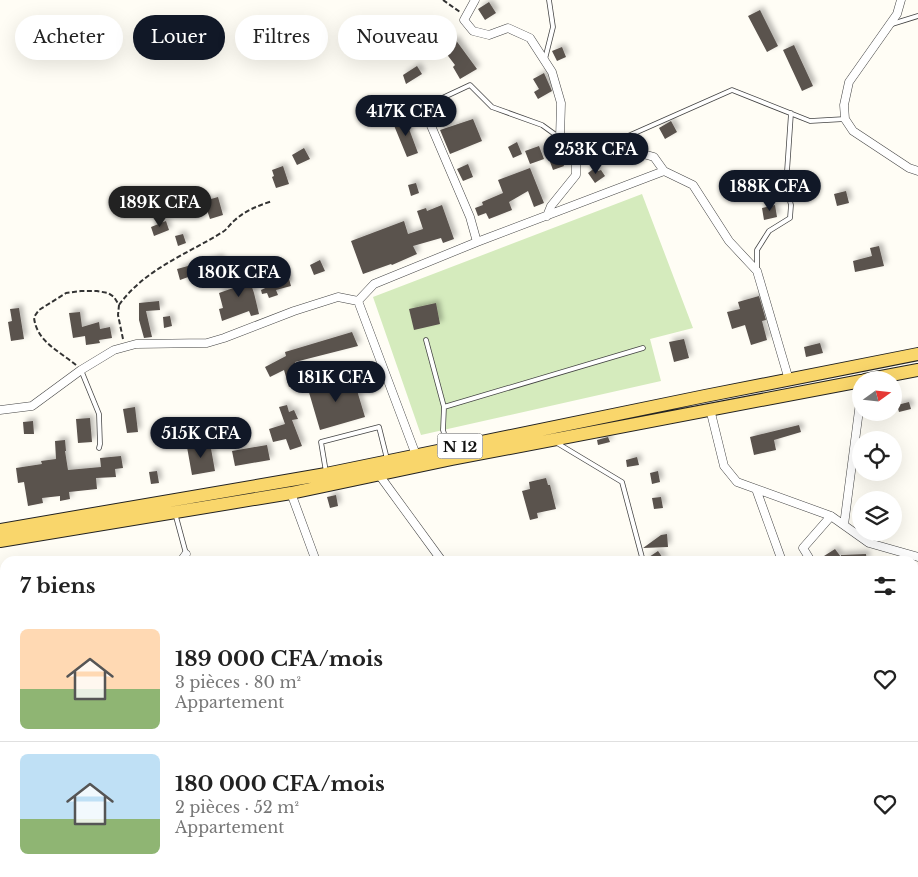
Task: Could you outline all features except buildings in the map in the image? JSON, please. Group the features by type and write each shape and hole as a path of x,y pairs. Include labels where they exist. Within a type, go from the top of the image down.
{"main road":[{"name":"N 12","path":"0,540 291,493 380,476 521,440 789,380 918,354"},
{"name":"N 12","path":"902,373 918,370"},
{"name":"N 12","path":"0,530 326,474 448,449 521,440 552,440 852,382"}],"street":[{"path":"474,0 464,20 473,31 490,35 508,28 530,38 552,72 561,102 560,138 576,157 576,175 551,206 547,216"},
{"path":"901,0 897,14 849,82 844,105 845,119 853,131 909,168 918,171"},
{"path":"423,107 470,217 477,242"},
{"path":"576,157 608,159 636,152 654,157 664,171 692,185 729,241 757,271 789,380"},
{"path":"358,301 374,284 477,242 664,171"},
{"path":"0,410 32,406 81,370 114,350 126,346 136,344 207,343 338,297 358,301"},
{"path":"358,301 416,455"},
{"path":"710,409 724,466 737,482 831,516 869,543 914,556"},
{"path":"844,525 858,421"},
{"path":"371,465 438,556"},
{"path":"756,489 781,556"},
{"path":"291,493 314,556"},
{"path":"807,556 803,548 831,516"}],"lane":[{"path":"544,60 553,27 549,0"},
{"path":"890,25 918,16"},
{"path":"423,107 470,85 492,107 542,125 560,138"},
{"path":"614,158 619,140 732,90 810,121 845,119"},
{"path":"757,271 757,250 769,231 790,218 791,204 786,186 791,113"},
{"path":"426,340 444,407 443,430 448,449"},
{"path":"444,407 643,348"},
{"path":"81,370 99,414 100,444 98,448"},
{"path":"326,474 321,442 379,428 388,461"},
{"path":"552,440 622,482 641,556"},
{"path":"174,511 186,556"}],"path":[{"path":"443,0 466,17"},
{"path":"126,346 118,315 119,304 128,292 145,276 224,232 235,220 250,209 272,202"},
{"path":"81,370 45,342 34,325 34,317 38,310 66,293 81,291 108,293 119,304"}],"green space":[{"path":"642,194 693,328 650,339 661,381 421,435 373,297"}]}
